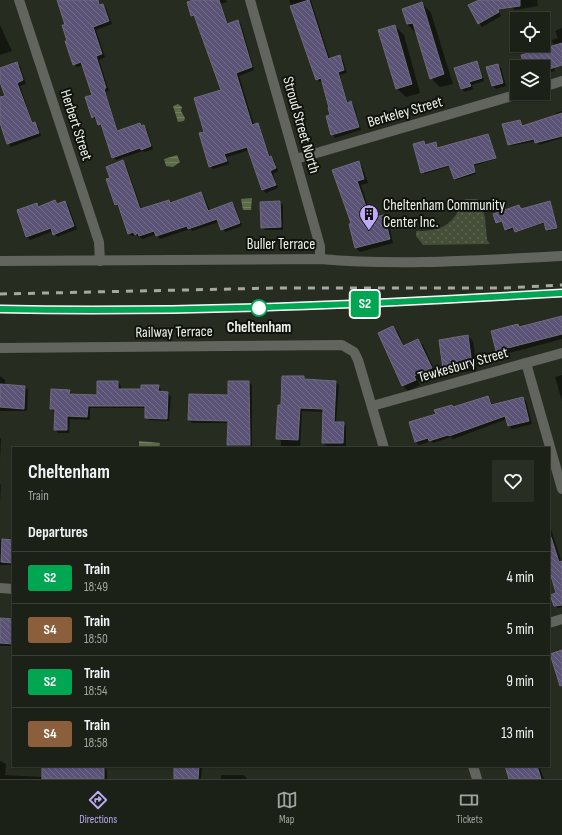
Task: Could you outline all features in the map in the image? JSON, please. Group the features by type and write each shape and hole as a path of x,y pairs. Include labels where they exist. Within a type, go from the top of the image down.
{"street":[{"name":"Herbert Street","path":"19,0 98,242 100,261"},
{"name":"Stroud Street North","path":"250,0 320,246 320,259"},
{"path":"550,85 562,81"},
{"name":"Berkeley Street","path":"296,159 510,97"},
{"name":"Buller Terrace","path":"0,261 320,259 368,263 431,263 562,256"},
{"name":"Railway Terrace","path":"0,348 104,349 268,345 342,345 354,352 358,360 372,406"},
{"name":"Tewkesbury Street","path":"372,406 562,352"},
{"path":"526,363 562,489"},
{"path":"372,406 384,447"},
{"path":"0,588 12,589"},
{"path":"550,623 562,619"},
{"path":"473,767 477,779"}],"shaded area":[{"path":"178,104 182,107 181,111 185,118 184,121 178,122 173,106"},
{"path":"177,155 180,162 173,167 166,166 164,159"},
{"path":"252,198 251,210 243,210 241,199"},
{"path":"466,199 477,199 482,207 485,218 487,240 490,244 423,245 416,236 416,231 434,230 445,226 457,213 455,204"},
{"path":"139,441 160,443 159,447 139,447"}],"building":[{"path":"57,0 98,0 99,5 103,4 109,21 93,27 102,54 96,56 117,131 140,123 141,126 144,125 151,146 141,150 140,148 112,158 101,124 98,125 95,116 92,118 85,97 92,95 81,62 73,65 65,41 67,41 62,25 65,25"},
{"path":"194,0 219,0 227,24 238,20 252,67 236,73 252,125 258,123 269,157 271,156 276,168 270,171 276,185 262,190 247,147 224,154 227,161 209,167 199,133 204,132 194,98 221,90 194,15 191,16 187,2"},
{"path":"309,0 328,59 340,55 344,70 338,72 347,103 351,101 359,127 331,135 326,116 330,115 329,108 321,78 316,80 290,6"},
{"path":"479,0 520,0 520,6 498,9 499,12 478,24 468,5"},
{"path":"422,2 444,74 430,79 413,23 407,24 402,9"},
{"path":"395,25 412,84 396,89 378,30"},
{"path":"562,43 562,65 550,69 550,60 523,60 521,55 531,52 550,52 550,47"},
{"path":"477,61 482,78 469,82 471,86 461,89 454,68"},
{"path":"17,62 23,80 17,83 32,123 35,122 39,133 7,144 0,123 0,97 5,96 0,82 0,68"},
{"path":"498,64 503,83 492,86 486,67"},
{"path":"562,113 562,136 535,143 534,139 508,145 502,124 520,120 522,126"},
{"path":"488,134 496,158 473,164 475,172 454,179 449,165 421,173 413,144 424,141 425,145 436,142 437,148"},
{"path":"123,160 140,209 169,200 170,203 201,192 208,211 232,202 240,223 221,230 217,219 188,229 187,226 156,236 154,231 139,236 138,233 135,235 133,232 128,234 118,204 115,205 106,179 110,178 106,167"},
{"path":"359,161 364,179 357,181 370,218 384,215 390,239 355,248 349,224 351,223 332,170"},
{"path":"55,200 57,204 65,201 74,226 53,235 51,228 26,237 17,210 37,203 38,207"},
{"path":"280,201 281,227 261,228 260,202"},
{"path":"550,201 557,228 546,230 544,222 515,232 513,227 505,230 502,221 496,223 493,214 519,205 521,209"},
{"path":"562,316 562,334 496,351 491,331 518,324 519,327"},
{"path":"393,326 403,346 418,339 432,368 414,376 416,380 402,386 378,333"},
{"path":"468,335 472,365 443,369 439,340"},
{"path":"282,376 304,376 304,379 336,381 334,422 344,422 343,443 322,443 323,409 300,408 298,440 276,439 278,405 281,405"},
{"path":"97,381 118,381 118,389 141,389 141,385 159,385 158,391 168,392 167,419 145,418 145,406 88,406 87,417 67,416 67,430 54,430 55,409 50,409 51,389 70,390 69,394 97,395"},
{"path":"228,381 249,381 250,445 227,445 228,421 188,420 189,394 228,395"},
{"path":"0,384 25,386 24,409 0,407"},
{"path":"488,396 491,405 523,397 529,421 508,426 505,416 449,436 448,435 429,441 428,438 415,442 409,422 436,414 434,410 452,405 453,407"},
{"path":"550,537 559,562 562,561 562,605 554,606 550,595 556,593 550,572"},
{"path":"2,539 12,540 12,563 1,562"},
{"path":"0,618 12,619 12,644 0,643"},
{"path":"562,650 562,685 560,686 550,654"},
{"path":"42,767 104,767 104,779 42,779"},
{"path":"174,767 199,767 198,779 174,779"},
{"path":"505,767 537,767 541,779 509,779"}],"railway":[{"path":"0,294 276,288 505,288 562,285"},
{"path":"0,309 70,310 281,307 562,293"}],"train":[{"name":"S2","path":"0,309 228,309 321,306 562,293"}],"place":[{"name":"Cheltenham Community Center Inc.","path":"369,231"},
{"name":"Cheltenham","path":"259,308"}]}
